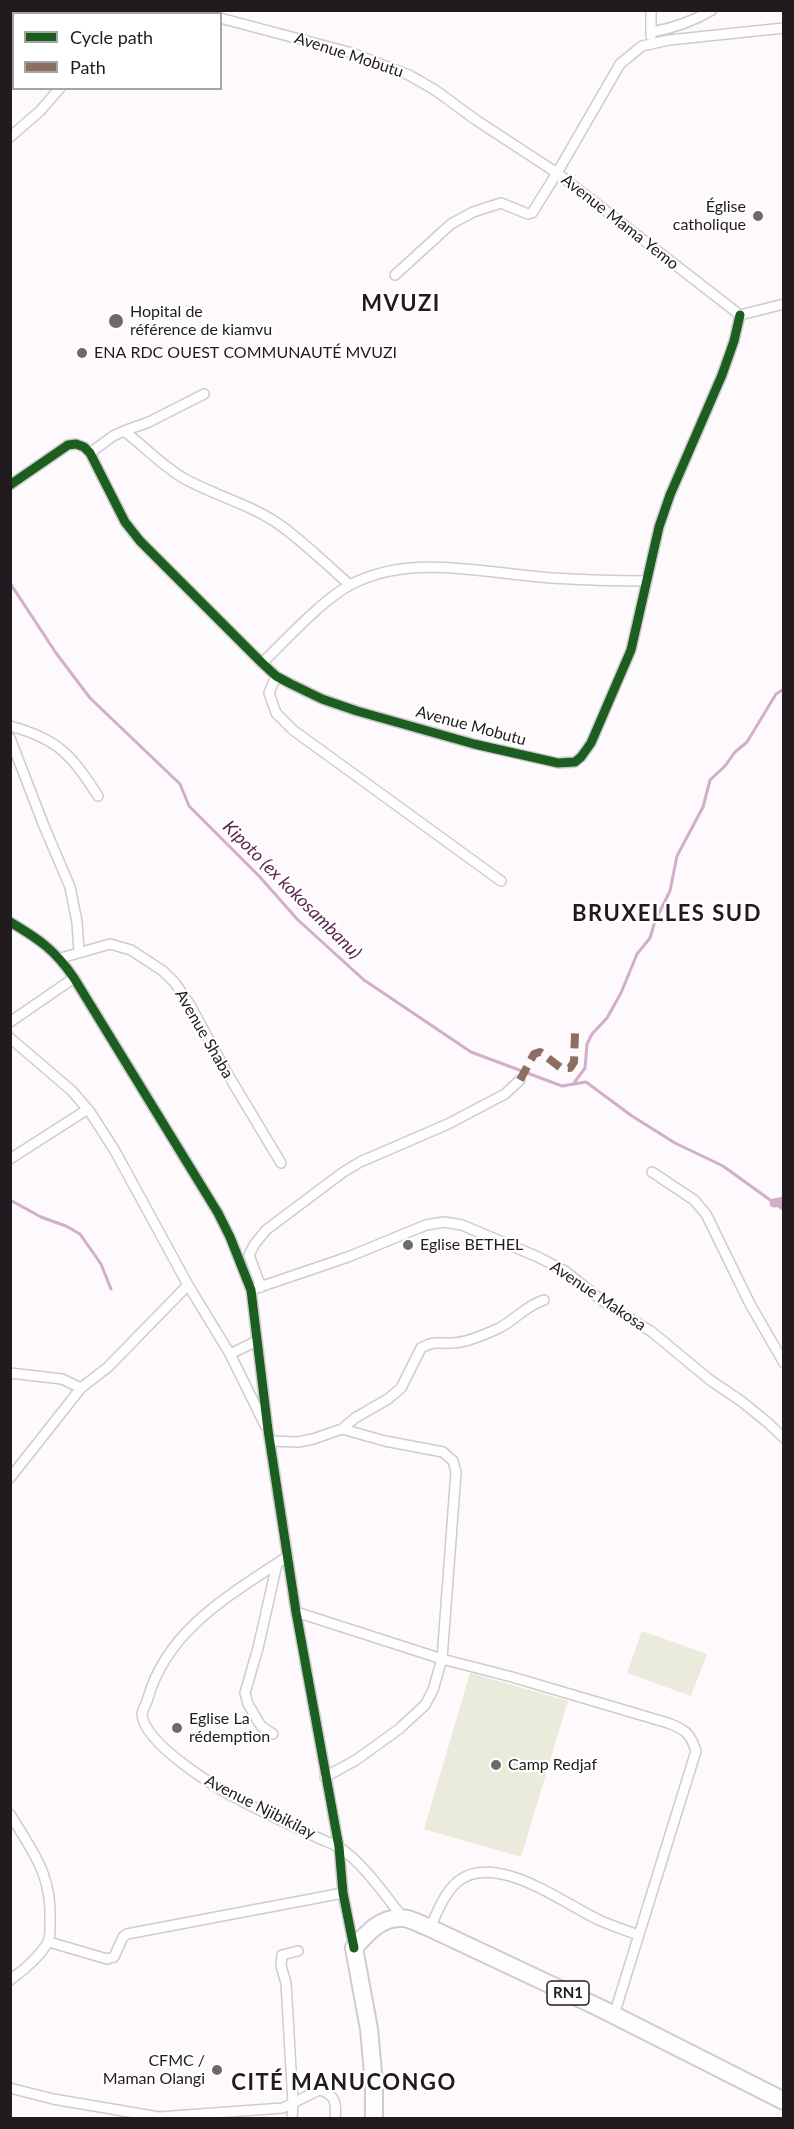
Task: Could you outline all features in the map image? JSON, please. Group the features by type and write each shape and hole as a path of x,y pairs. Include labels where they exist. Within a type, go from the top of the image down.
{"highway":[{"name":"RN1","path":"403,1918 430,1928 614,2015 783,2101"},
{"path":"374,2118 374,2084 369,2029 354,1948 374,1927 386,1920 403,1918"}],"street":[{"path":"649,44 652,32 651,10"},
{"path":"652,32 675,28 696,20 712,10"},
{"name":"Avenue Mobutu","path":"222,19 352,53 409,75 435,90 557,173"},
{"name":"Avenue Mama Yemo","path":"740,315 557,173 620,64 635,51 649,44 783,28"},
{"path":"10,137 40,111 58,90"},
{"path":"395,275 451,224 473,212 501,202 528,214 532,213 557,173"},
{"path":"740,315 783,304"},
{"name":"Avenue Mobutu","path":"90,453 125,522 140,541 276,675 322,699 357,711 515,754 558,763 575,762 591,743 631,651 662,517 722,375 740,315"},
{"path":"11,484 68,445 76,444 84,447 90,453 113,436 148,422 204,394"},
{"path":"124,431 147,448 165,467 218,496 258,512 280,525 350,585"},
{"path":"262,663 329,600 350,585 387,572 412,567 549,578 647,581"},
{"path":"276,675 269,693 276,713 293,730 501,881"},
{"path":"10,726 39,735 60,748 75,762 98,796"},
{"path":"10,738 70,887 77,922 79,952"},
{"path":"10,921 39,939 61,958 218,1213 251,1290 268,1430 296,1612 339,1848 343,1893 354,1948"},
{"name":"Avenue Shaba","path":"61,958 110,944 119,945 156,966 175,983 281,1163"},
{"path":"10,1022 74,978"},
{"path":"10,1038 72,1091 88,1109 115,1151 188,1285 230,1354 268,1430"},
{"path":"261,1287 249,1255 266,1230 329,1182 360,1162 448,1124 505,1094 520,1080"},
{"path":"10,1159 88,1109"},
{"path":"652,1172 694,1200 706,1214 750,1304 783,1363"},
{"name":"Avenue Makosa","path":"251,1290 348,1257 426,1225 444,1222 462,1225 518,1248 565,1271 604,1302 652,1332 710,1380 768,1422 783,1438"},
{"path":"10,1478 81,1388 108,1366 188,1285"},
{"path":"270,1441 313,1440 342,1429 401,1388 421,1348 438,1341 452,1343 465,1341 497,1329 530,1305 544,1300"},
{"path":"230,1354 257,1341"},
{"path":"10,1373 62,1379 81,1388"},
{"path":"325,1777 356,1760 390,1735 425,1705 433,1690 441,1659 456,1472 453,1461 443,1452 385,1441 342,1429"},
{"name":"Avenue Njibikilay","path":"288,1556 211,1608 189,1630 168,1655 152,1684 142,1715 148,1729 177,1760 204,1779 240,1801 339,1848"},
{"path":"273,1734 261,1726 248,1704 245,1693 277,1564"},
{"path":"296,1612 441,1659 512,1677 683,1728 692,1737 696,1751 614,2015"},
{"path":"10,1814 41,1864 48,1885 50,1916 49,1942 27,1967 10,1980"},
{"path":"339,1848 354,1861 403,1918"},
{"path":"430,1928 443,1899 456,1883 466,1876 484,1873 503,1874 527,1882 599,1920 638,1935"},
{"path":"49,1942 108,1959 114,1957 123,1937 127,1934 343,1893"},
{"path":"292,2118 286,1983 281,1966 282,1955 298,1951"},
{"path":"10,2088 53,2099 159,2117 217,2111 269,2110 293,2103 319,2090 328,2092 334,2098 337,2107 335,2118"}],"green space":[{"path":"642,1631 707,1654 691,1696 627,1673"},
{"name":"Camp Redjaf","path":"470,1673 568,1701 521,1857 424,1829"}],"waterway":[{"name":"Kipoto (ex kokosambanu)","path":"10,583 56,653 90,698 180,784 189,806 259,876 298,920 364,980 471,1052 562,1086 586,1082 632,1116 675,1143 723,1166 784,1210"},
{"path":"574,1083 585,1068 587,1044 592,1034 607,1018 621,993 637,954 650,938 655,921 670,891 677,856 703,807 710,780 747,742 776,694 784,689"},
{"path":"10,1200 80,1234 101,1264 111,1289"},
{"name":"Kipoto (ex kokosambanu)","path":"774,1203 784,1201"}],"marked path":[{"path":"520,1080 534,1054 540,1052 561,1068 570,1068 574,1062 575,1033"}],"cycle path":[{"path":"10,485 68,445 76,444 84,447 90,453 125,522 140,541 276,676 322,699 357,711 474,744 558,763 575,762 591,743 631,650 659,527 670,495 722,375 740,315"},
{"path":"10,922 46,946 74,978 218,1213 251,1290 268,1430 296,1612 339,1847 343,1893 354,1948"}],"place":[{"name":"Église catholique","path":"758,216"},
{"name":"Hopital de référence de kiamvu","path":"116,321"},
{"name":"ENA RDC OUEST COMMUNAUTÉ MVUZI","path":"82,353"},
{"name":"Eglise BETHEL","path":"408,1245"},
{"name":"Eglise La rédemption","path":"177,1728"},
{"name":"Camp Redjaf","path":"496,1765"},
{"name":"CFMC / Maman Olangi","path":"217,2070"}],"district":[{"name":"MVUZI","path":"401,304"},
{"name":"BRUXELLES SUD","path":"667,914"},
{"name":"CITÉ MANUCONGO","path":"344,2083"}]}
